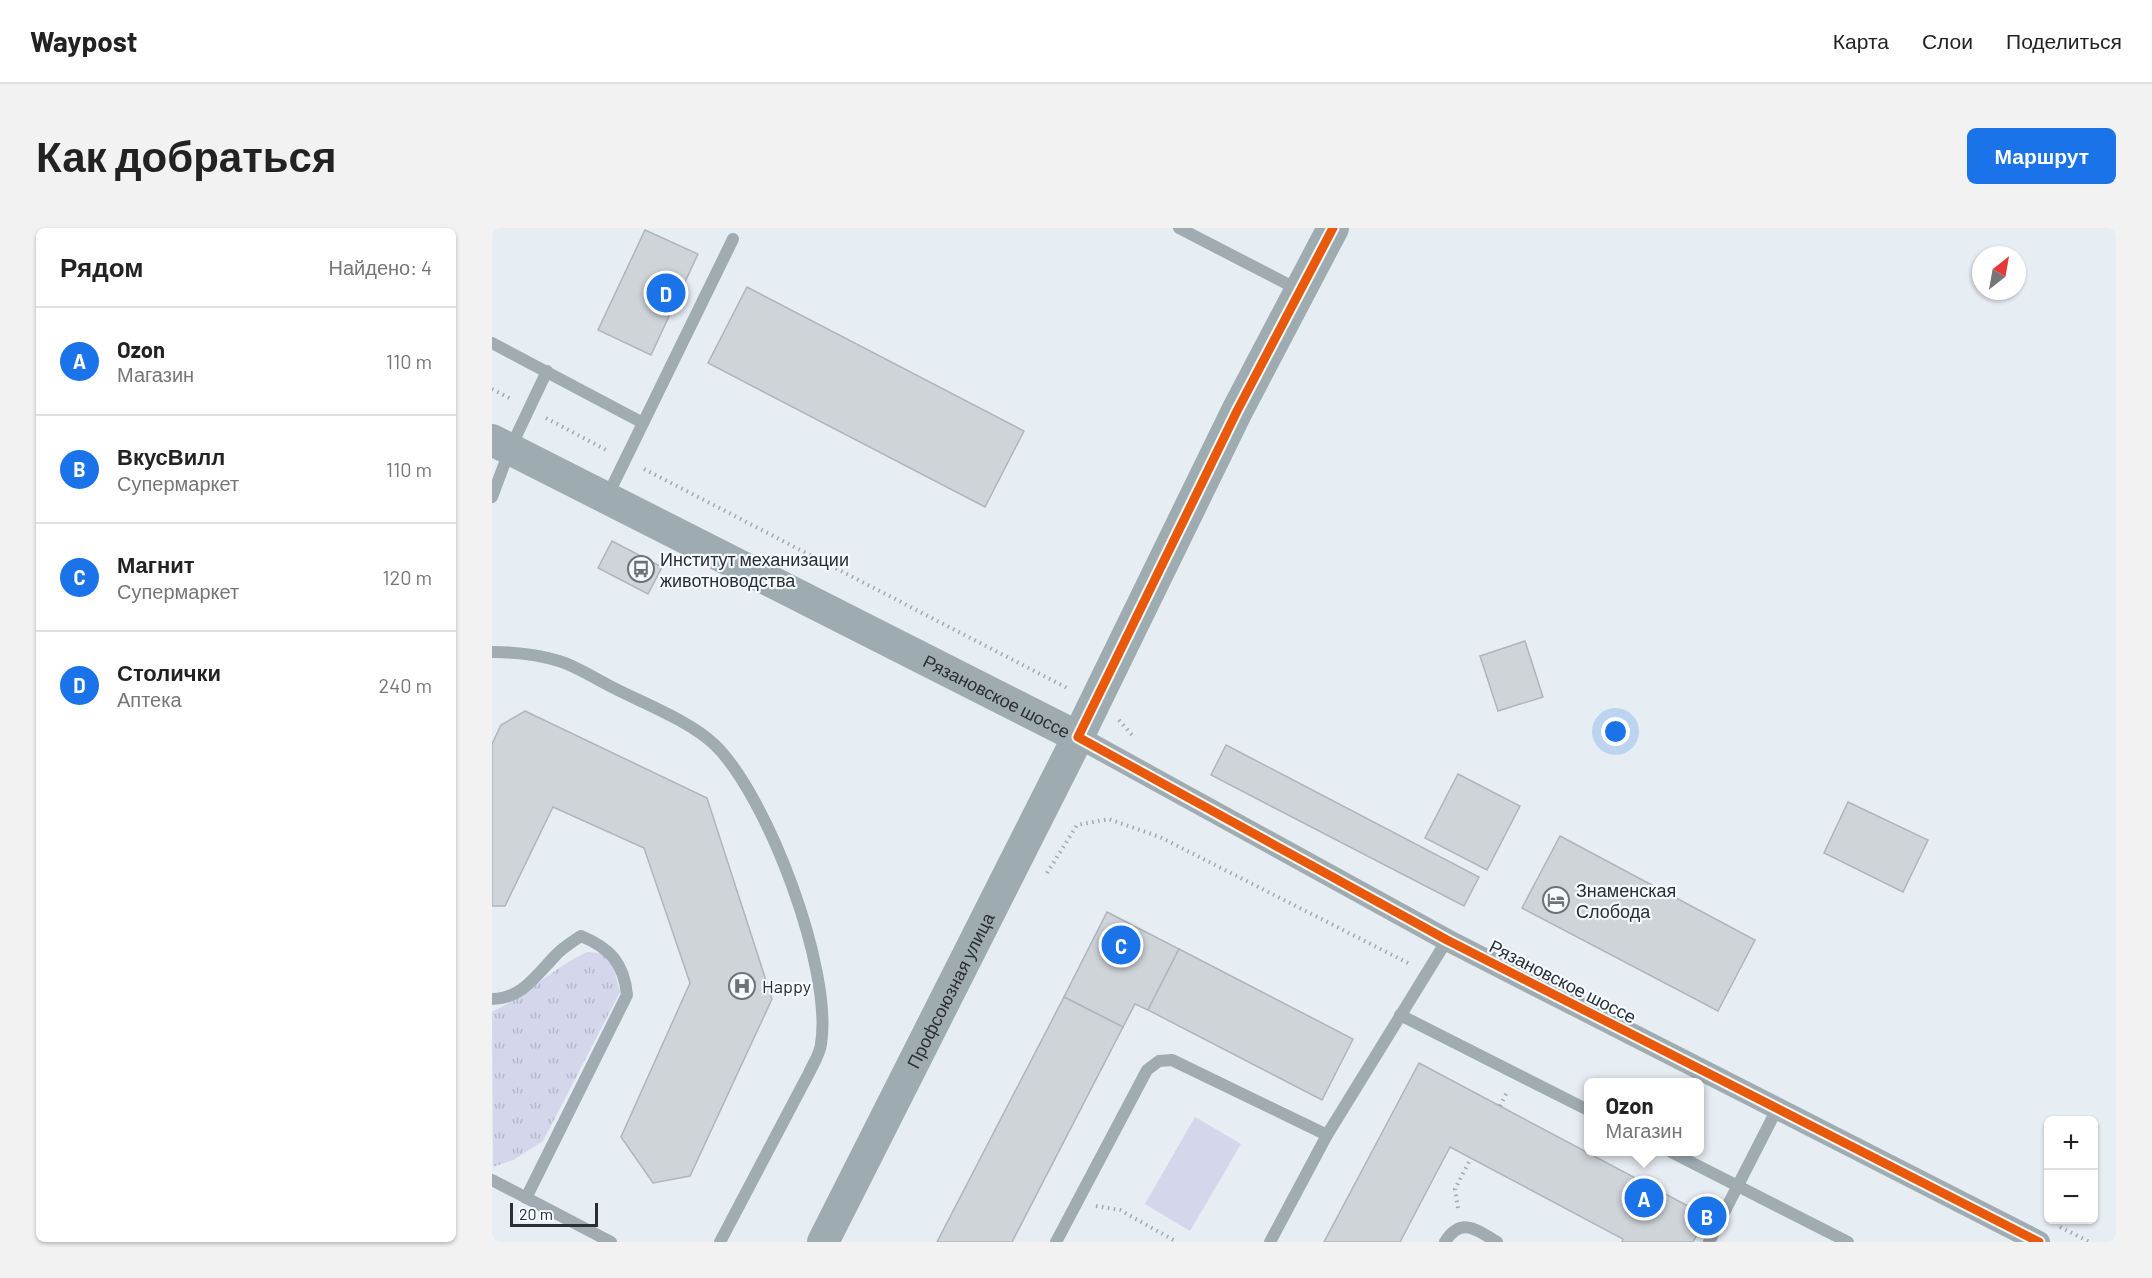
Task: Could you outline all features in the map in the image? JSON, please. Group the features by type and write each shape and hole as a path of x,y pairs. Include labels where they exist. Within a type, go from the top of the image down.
{"main road":[{"name":"Профсоюзная улица","path":"823,1242 1078,737 1237,411 1333,228"},
{"name":"Рязановское шоссе","path":"501,445 605,500 1078,737"}],"street":[{"name":"Рязановское шоссе","path":"1078,737 1446,940 2039,1242"}],"lane":[{"path":"1179,228 1300,291"},
{"path":"605,500 733,239"},
{"path":"492,344 548,371 643,423"},
{"path":"492,497 501,445 529,409 548,371"},
{"path":"492,652 524,652 562,661 686,726 714,744 732,765 766,822 797,903 820,986 821,1045 809,1073 720,1242"},
{"path":"492,999 506,999 535,980 556,954 581,936 599,944 625,975 627,995 526,1198"},
{"path":"1270,1242 1326,1135 1446,940"},
{"path":"1400,1015 1584,1108"},
{"path":"1056,1242 1147,1070 1159,1061 1172,1060 1326,1135"},
{"path":"1708,1242 1777,1109"},
{"path":"1679,1156 1848,1242"},
{"path":"492,1180 611,1242"},
{"path":"1445,1242 1450,1233 1462,1227 1475,1228 1497,1242"}],"path":[{"path":"492,389 1071,690"},
{"path":"1116,717 1138,742"},
{"path":"1043,879 1077,825 1109,819 1160,837 1427,972"},
{"path":"1462,1227 1455,1189 1471,1158"},
{"path":"1076,1203 1120,1210 1177,1242"},
{"path":"2059,1226 2090,1242"}],"green space":[{"path":"587,952 610,954 620,992 543,1141 513,1160 493,1167 492,1012"},
{"path":"1195,1117 1241,1144 1190,1231 1145,1204"}],"building":[{"path":"645,230 698,254 651,355 598,330"},
{"path":"747,287 1024,431 985,507 708,363"},
{"path":"612,541 662,567 648,594 598,568"},
{"path":"1525,641 1543,697 1498,711 1480,656"},
{"path":"525,711 707,798 772,999 690,1176 653,1183 621,1137 690,983 644,848 553,807 505,906 492,906 492,744 501,725"},
{"path":"1226,745 1479,877 1464,906 1211,775"},
{"path":"1458,774 1520,806 1487,870 1425,838"},
{"path":"1848,802 1928,840 1903,892 1824,853"},
{"path":"1560,836 1755,940 1718,1011 1522,908"},
{"path":"1107,912 1179,949 1148,1010 1135,1004 1123,1027 1064,997"},
{"path":"1179,949 1353,1039 1322,1100 1148,1010"},
{"path":"1064,997 1123,1027 1012,1242 937,1242"},
{"path":"1419,1063 1584,1151 1584,1156 1594,1156 1707,1216 1693,1242 1622,1242 1623,1239 1450,1147 1400,1242 1324,1242"}],"cycle path":[{"path":"1333,228 1237,411 1078,737 1447,940 2039,1242"}],"place":[{"name":"Столички","path":"666,293"},
{"name":"Институт механизации животноводства","path":"641,569"},
{"name":"Знаменская Слобода","path":"1556,900"},
{"name":"Магнит","path":"1121,945"},
{"name":"Happy","path":"742,986"},
{"name":"Ozon","path":"1644,1198"},
{"name":"ВкусВилл","path":"1707,1216"}]}
